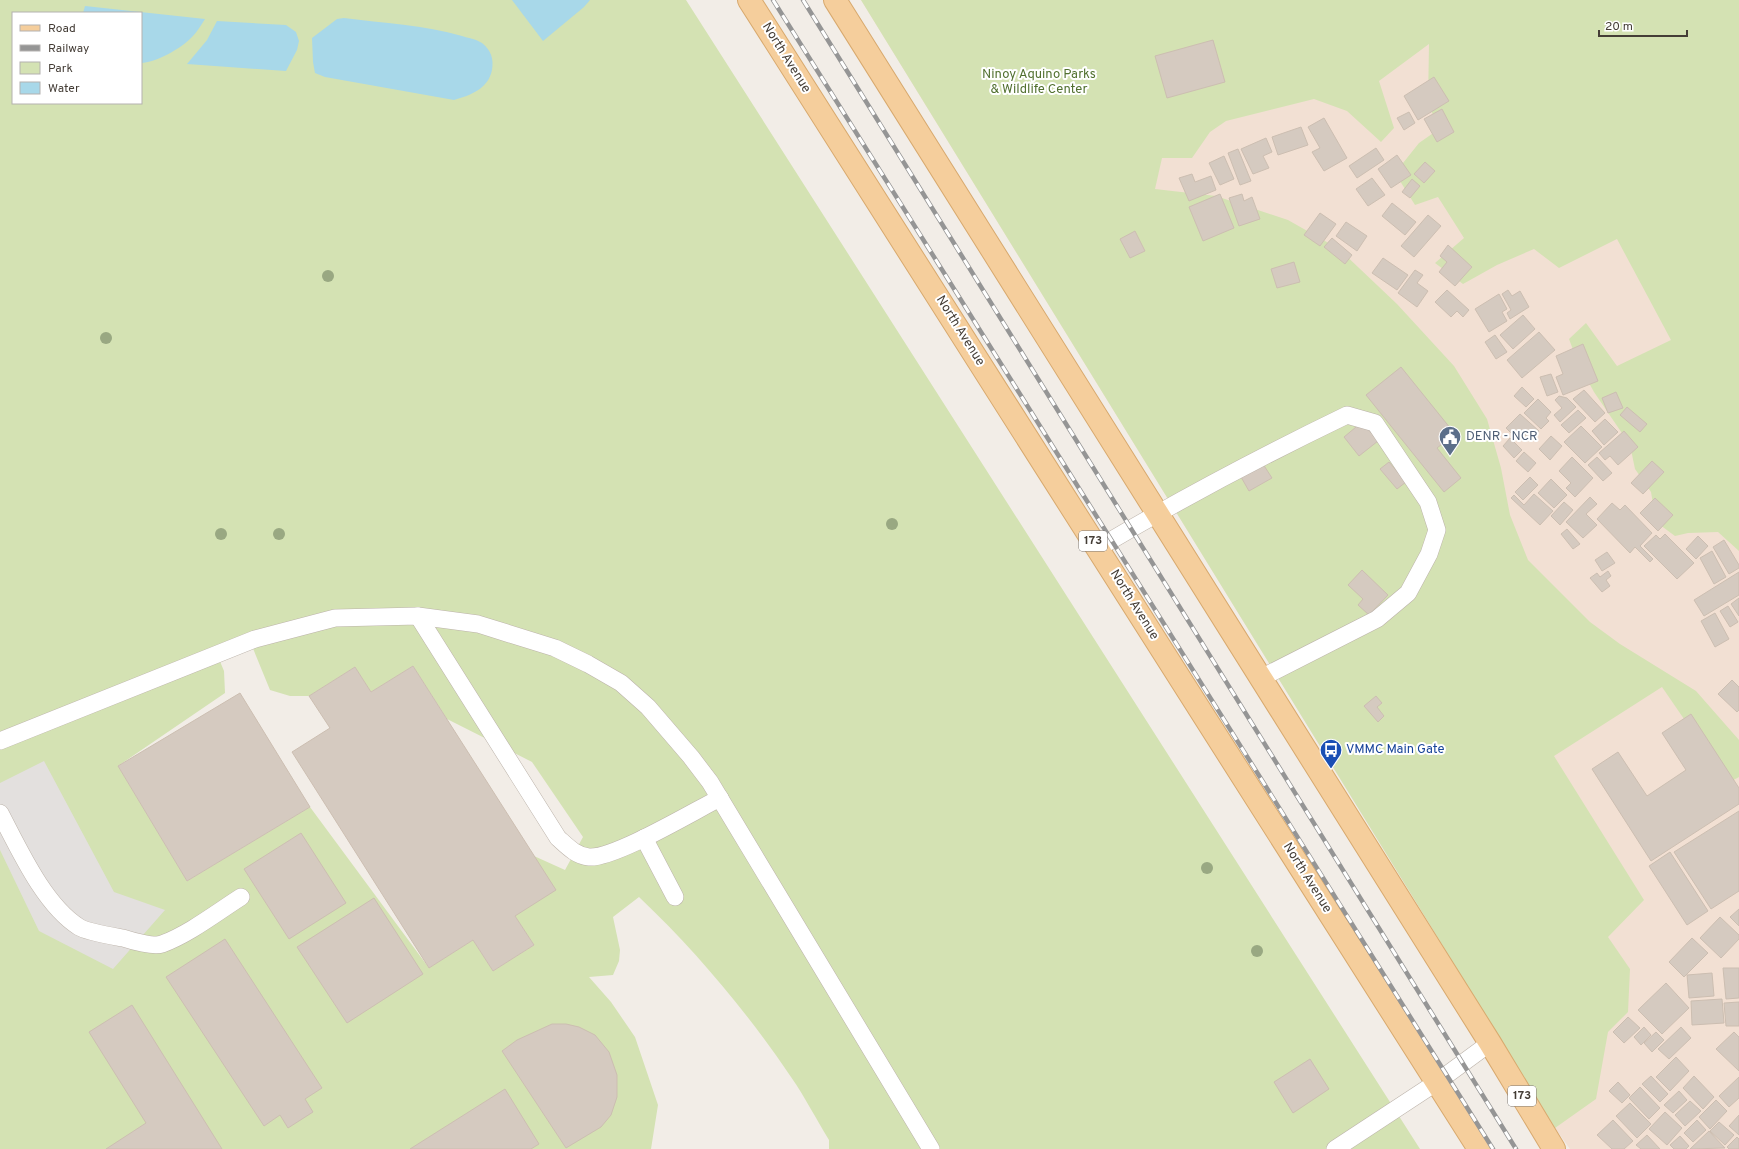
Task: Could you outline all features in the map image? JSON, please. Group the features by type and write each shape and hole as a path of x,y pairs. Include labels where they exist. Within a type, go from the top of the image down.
{"main road":[{"name":"North Avenue","path":"749,0 1479,1149"},
{"name":"173","path":"835,0 1490,1043 1554,1149"}],"lane":[{"path":"1098,548 1157,513 1274,450 1347,415 1375,423 1428,502 1437,530 1429,554 1408,593 1377,619 1261,678"},
{"path":"0,741 255,639 336,618 418,616 478,624 525,638 561,652 588,664 621,683 648,707 670,731 701,770 720,798 931,1149"},
{"path":"418,616 558,838 573,852 588,858 602,856 644,838 720,798"},
{"path":"0,813 30,869 53,903 68,919 80,928 138,942 160,945 182,934 240,897"},
{"path":"644,838 675,897"},
{"path":"1335,1149 1437,1082 1490,1043"}],"shaded area":[{"path":"861,0 1739,0 1739,1149 1570,1149 1555,1128"},
{"path":"44,761 114,892 165,910 113,969 39,931 0,850 0,783"}],"green space":[{"path":"0,0 686,0 1420,1149 829,1149 829,1140 801,1092 757,1029 701,961 639,897 613,917 620,950 619,961 613,975 589,977 611,1002 635,1037 658,1105 651,1149 0,1149","holes":["252,646 270,690 290,696 309,696 355,667 371,692 413,666 447,719 532,762 583,837 565,870 534,856 515,916 534,945 493,971 473,940 429,968 310,807 187,881 118,766 225,693 224,671 219,659"]},
{"name":"Ninoy Aquino Parks & Wildlife Center","path":"861,0 1739,0 1739,551 1718,532 1688,533 1675,536 1656,522 1651,492 1635,469 1630,445 1594,392 1578,363 1569,339 1586,323 1617,366 1671,340 1617,239 1559,268 1534,249 1497,265 1463,284 1435,263 1464,238 1438,197 1415,205 1395,173 1419,143 1439,129 1428,103 1429,44 1379,81 1394,128 1381,142 1347,111 1314,99 1226,121 1210,132 1192,158 1162,158 1155,189 1216,196 1288,220 1339,249 1397,304 1454,366 1487,419 1501,468 1510,515 1528,560 1590,622 1620,644 1696,691 1739,740 1739,777 1728,783 1662,687 1554,756 1644,900 1608,937 1630,969 1628,1012 1608,1032 1596,1099 1555,1128"}],"water":[{"path":"512,0 590,0 584,7 543,41"},
{"path":"85,6 140,12 83,12"},
{"path":"142,12 205,19 194,35 182,46 161,58 142,63"},
{"path":"344,18 433,29 477,40 488,49 491,55 493,66 490,77 483,87 467,96 454,100 325,77 315,73 312,38 337,19"},
{"path":"217,21 286,25 296,32 299,41 297,50 286,71 187,64 207,40"}],"building":[{"path":"1213,40 1225,82 1167,98 1155,56"},
{"path":"1434,77 1449,101 1418,120 1404,96"},
{"path":"1442,109 1454,132 1437,142 1424,119"},
{"path":"1409,112 1415,123 1404,130 1397,118"},
{"path":"1324,118 1347,158 1324,171 1312,152 1320,148 1308,127"},
{"path":"1301,127 1308,145 1278,155 1272,137"},
{"path":"1266,138 1272,152 1263,156 1269,168 1253,174 1241,149"},
{"path":"1376,148 1384,160 1357,178 1349,166"},
{"path":"1238,149 1251,181 1240,185 1228,153"},
{"path":"1397,155 1411,175 1391,188 1378,169"},
{"path":"1224,156 1234,179 1220,185 1209,163"},
{"path":"1425,162 1435,171 1424,183 1414,174"},
{"path":"1192,174 1195,182 1211,176 1216,190 1189,201 1179,178"},
{"path":"1372,178 1385,195 1368,206 1356,189"},
{"path":"1412,179 1420,186 1410,198 1402,192"},
{"path":"1220,194 1234,228 1203,241 1189,207"},
{"path":"1242,194 1244,201 1252,197 1260,219 1239,226 1229,198"},
{"path":"1392,203 1416,222 1405,235 1382,216"},
{"path":"1320,213 1336,224 1320,246 1304,235"},
{"path":"1428,215 1441,226 1414,257 1401,246"},
{"path":"1346,222 1367,236 1357,251 1336,236"},
{"path":"1135,231 1145,251 1130,258 1120,239"},
{"path":"1332,238 1352,255 1345,264 1324,247"},
{"path":"1448,245 1472,267 1455,286 1439,272 1447,262 1440,256"},
{"path":"1383,258 1408,275 1397,290 1372,273"},
{"path":"1294,262 1300,282 1277,288 1271,269"},
{"path":"1415,270 1423,275 1417,283 1428,291 1417,307 1398,293"},
{"path":"1447,290 1469,310 1463,317 1457,311 1451,317 1435,302"},
{"path":"1508,290 1512,296 1520,291 1529,307 1510,319 1507,313 1511,310 1502,294"},
{"path":"1499,294 1507,309 1502,312 1507,321 1489,332 1475,309"},
{"path":"1523,315 1535,329 1513,349 1500,335"},
{"path":"1539,332 1555,350 1522,378 1507,360"},
{"path":"1495,335 1507,352 1496,359 1485,342"},
{"path":"1583,344 1598,381 1563,395 1556,377 1563,374 1556,356"},
{"path":"1401,367 1455,434 1437,448 1461,478 1444,492 1366,395"},
{"path":"1551,374 1558,392 1547,396 1540,377"},
{"path":"1522,387 1534,399 1526,407 1514,396"},
{"path":"1584,390 1605,413 1595,422 1573,399"},
{"path":"1616,392 1623,408 1608,413 1602,398"},
{"path":"1559,396 1567,398 1576,407 1560,422 1554,415 1562,408 1555,400"},
{"path":"1538,399 1551,412 1546,418 1549,421 1541,429 1524,413"},
{"path":"1627,407 1647,424 1640,432 1620,415"},
{"path":"1578,410 1586,418 1569,433 1561,425"},
{"path":"1520,414 1539,431 1531,440 1522,432 1516,438 1506,428"},
{"path":"1605,419 1618,432 1604,445 1592,431"},
{"path":"1362,422 1378,441 1359,456 1344,437"},
{"path":"1581,426 1602,447 1585,463 1564,442"},
{"path":"1624,431 1638,447 1618,465 1610,456 1605,460 1599,453"},
{"path":"1551,436 1562,446 1550,460 1539,449"},
{"path":"1510,438 1522,450 1514,458 1503,446"},
{"path":"1524,452 1536,463 1528,472 1516,461"},
{"path":"1572,457 1593,478 1575,497 1566,488 1571,483 1559,471"},
{"path":"1597,457 1612,473 1603,481 1588,465"},
{"path":"1652,461 1664,472 1643,494 1631,483"},
{"path":"1389,462 1406,482 1397,489 1380,469"},
{"path":"1263,464 1272,478 1249,491 1241,477"},
{"path":"1530,477 1538,485 1523,500 1515,492"},
{"path":"1551,479 1567,495 1554,508 1538,493"},
{"path":"1534,494 1553,511 1540,525 1511,498 1514,495 1524,505"},
{"path":"1590,497 1597,504 1586,514 1597,525 1583,538 1566,522"},
{"path":"1655,498 1673,515 1658,531 1640,513"},
{"path":"1564,502 1573,510 1560,525 1551,516"},
{"path":"1612,503 1620,510 1625,505 1652,533 1640,546 1653,559 1650,562 1635,547 1630,553 1597,519"},
{"path":"1567,529 1580,544 1573,549 1561,534"},
{"path":"1665,534 1694,563 1677,579 1644,546 1656,535 1660,539"},
{"path":"1698,536 1708,546 1696,559 1686,549"},
{"path":"1724,540 1739,565 1739,568 1729,574 1713,547"},
{"path":"1712,551 1726,577 1714,584 1700,558"},
{"path":"1607,552 1615,563 1602,571 1595,560"},
{"path":"1362,570 1388,595 1369,615 1358,605 1363,599 1348,585"},
{"path":"1608,571 1611,576 1606,580 1610,586 1602,592 1590,578 1597,573 1600,577"},
{"path":"1739,572 1739,595 1704,616 1694,600"},
{"path":"1739,598 1739,616 1731,604"},
{"path":"1728,606 1738,622 1730,627 1720,611"},
{"path":"1715,613 1729,639 1715,647 1701,621"},
{"path":"413,666 556,890 515,916 534,945 493,971 473,940 429,968 292,752 330,728 309,696 355,667 371,692"},
{"path":"1732,680 1739,687 1739,710 1737,712 1718,694"},
{"path":"240,693 310,807 187,881 118,766"},
{"path":"1376,696 1382,703 1377,707 1384,716 1378,722 1364,706"},
{"path":"1691,714 1739,788 1739,804 1651,861 1592,769 1618,752 1647,796 1686,770 1662,733"},
{"path":"1739,811 1739,891 1711,909 1674,852"},
{"path":"301,833 346,903 289,939 244,869"},
{"path":"1670,852 1708,911 1687,925 1649,866"},
{"path":"374,898 423,974 347,1023 297,947"},
{"path":"1739,909 1739,926 1730,917"},
{"path":"1720,917 1739,935 1739,939 1721,958 1700,938"},
{"path":"1692,938 1708,953 1684,977 1669,962"},
{"path":"225,939 322,1088 305,1099 313,1112 288,1128 280,1115 264,1126 166,977"},
{"path":"1723,968 1739,968 1739,998 1726,999"},
{"path":"1712,973 1714,996 1689,998 1687,975"},
{"path":"1666,983 1689,1008 1662,1034 1638,1010"},
{"path":"1722,999 1724,1023 1692,1025 1691,1001"},
{"path":"1739,1002 1739,1026 1726,1026 1724,1003"},
{"path":"132,1005 222,1149 106,1149 146,1123 89,1032"},
{"path":"1628,1017 1640,1028 1624,1043 1613,1032"},
{"path":"552,1024 566,1024 579,1027 595,1035 609,1052 617,1075 617,1097 611,1115 601,1127 566,1148 502,1051 517,1040"},
{"path":"1644,1027 1651,1035 1641,1045 1634,1037"},
{"path":"1681,1027 1691,1038 1669,1059 1658,1049"},
{"path":"1656,1032 1664,1040 1652,1052 1644,1043"},
{"path":"1734,1032 1739,1037 1739,1071 1716,1049"},
{"path":"1676,1057 1689,1071 1670,1091 1656,1077"},
{"path":"1310,1059 1329,1089 1293,1113 1274,1082"},
{"path":"1651,1076 1668,1094 1660,1102 1642,1084"},
{"path":"1694,1076 1714,1097 1703,1109 1683,1088"},
{"path":"1739,1077 1739,1098 1729,1107 1719,1096"},
{"path":"1618,1082 1630,1095 1622,1103 1609,1091"},
{"path":"1640,1087 1660,1108 1649,1119 1629,1098"},
{"path":"505,1089 539,1144 531,1149 410,1149"},
{"path":"1679,1091 1687,1100 1673,1113 1664,1105"},
{"path":"1716,1100 1727,1111 1710,1129 1699,1117"},
{"path":"1690,1101 1701,1111 1685,1126 1675,1115"},
{"path":"1630,1103 1651,1124 1637,1138 1616,1116"},
{"path":"1665,1112 1682,1128 1667,1145 1649,1129"},
{"path":"1739,1115 1739,1135 1729,1126"},
{"path":"1613,1120 1633,1141 1624,1149 1612,1149 1597,1135"},
{"path":"1697,1120 1706,1130 1693,1142 1684,1133"},
{"path":"1719,1122 1734,1135 1725,1145 1710,1131"},
{"path":"1709,1131 1725,1148 1690,1149"},
{"path":"1647,1135 1660,1149 1641,1149 1636,1145"},
{"path":"1680,1136 1689,1146 1686,1149 1674,1149 1670,1145"},
{"path":"1737,1137 1739,1139 1739,1149 1729,1149 1727,1147"}],"railway":[{"path":"773,0 1493,1149"},
{"path":"803,0 1516,1149"}],"place":[{"name":"DENR - NCR","path":"1450,456"},
{"name":"VMMC Main Gate","path":"1331,770"}]}
